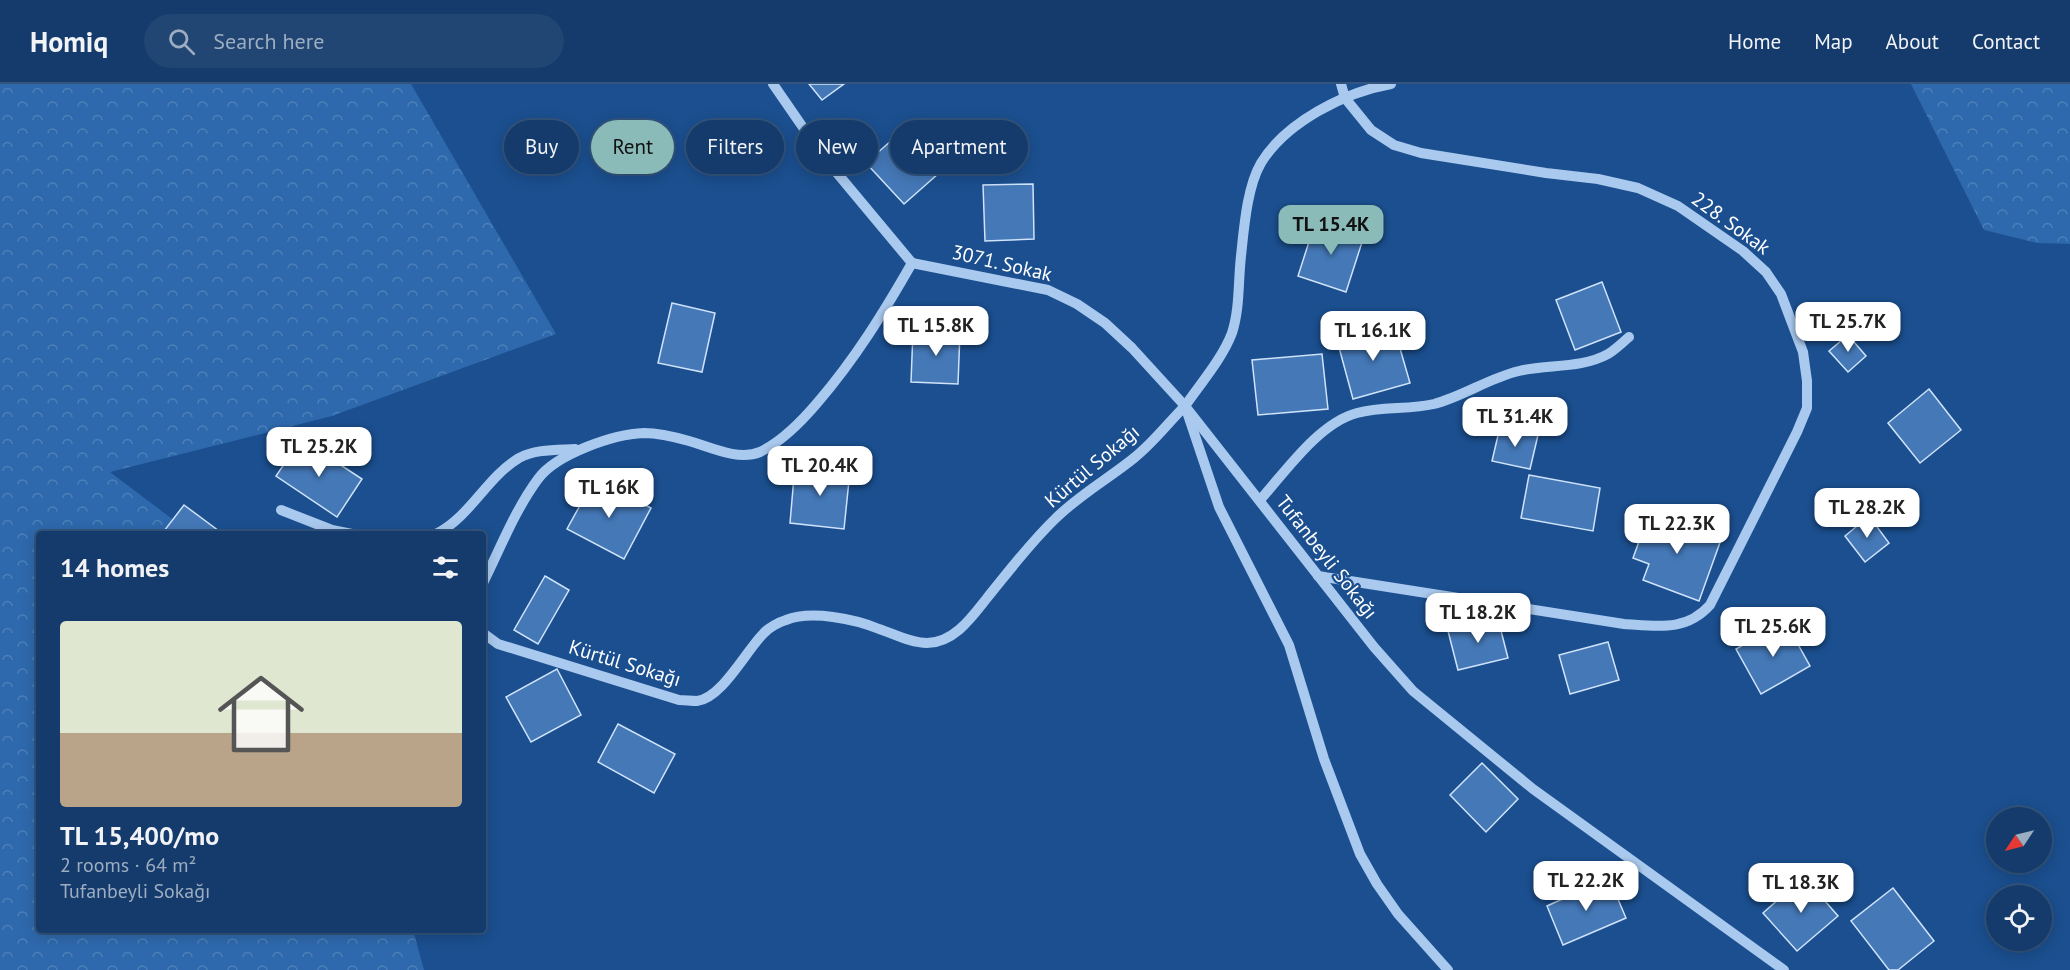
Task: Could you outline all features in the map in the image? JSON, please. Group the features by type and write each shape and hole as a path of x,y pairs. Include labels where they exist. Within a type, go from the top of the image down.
{"street":[{"path":"440,531 463,516 498,475 520,458 538,452 581,449 644,433 670,436 735,455 758,453 788,433 838,379 862,346 912,263 822,155 773,84"},
{"name":"228. Sokak","path":"1318,576 1624,624 1678,625 1700,616 1710,605 1807,408 1807,381 1803,352 1780,294 1766,272 1743,251 1678,206 1638,188 1599,179 1475,163 1421,153 1395,145 1371,130 1345,98 1341,84"},
{"path":"1391,84 1345,98 1316,112 1287,133 1260,164 1252,186 1245,224 1238,304 1232,333 1219,358 1185,406 1219,507 1289,645 1324,759 1360,855 1398,914 1448,970"},
{"name":"3071. Sokak","path":"912,263 1048,290 1077,304 1105,323 1132,348 1185,406"},
{"path":"1260,500 1306,448 1326,429 1341,419 1357,413 1433,404 1519,371 1592,361 1609,354 1629,337"},
{"name":"Tufanbeyli Sokağı","path":"1185,406 1374,647 1413,691 1533,789 1784,970"},
{"name":"Kürtül Sokağı","path":"486,635 498,644 679,699 699,701 713,693 727,680 746,653 765,632 787,619 817,616 841,617 903,638 927,643 946,639 966,623 1028,546 1056,518 1081,495 1136,457 1185,406"},
{"path":"486,578 524,501 539,477 557,461 581,449"},
{"path":"281,510 337,531"}],"green space":[{"path":"0,84 411,84 556,334 332,416 110,472 188,531 36,531 36,933 414,933 424,970 0,970"},
{"path":"1911,84 2070,84 2070,244 2037,243 1984,230"}],"building":[{"path":"809,84 844,84 822,100"},
{"path":"890,142 890,174 938,174 904,204 876,174 878,152"},
{"path":"1033,184 1034,239 985,241 983,185"},
{"path":"1316,220 1364,236 1346,292 1298,276"},
{"path":"1602,282 1621,332 1575,350 1556,300"},
{"path":"672,303 715,313 702,372 658,363"},
{"path":"1393,324 1410,383 1353,399 1337,340"},
{"path":"913,331 960,332 958,384 911,382"},
{"path":"1848,335 1866,356 1848,372 1829,351"},
{"path":"1322,354 1328,409 1258,415 1252,360"},
{"path":"1929,389 1961,430 1920,463 1888,423"},
{"path":"1500,427 1538,435 1530,469 1492,461"},
{"path":"301,439 362,479 337,517 276,476"},
{"path":"795,465 850,471 844,529 790,523"},
{"path":"1529,475 1600,488 1593,531 1521,518"},
{"path":"595,478 651,508 624,559 567,529"},
{"path":"184,505 219,531 164,531"},
{"path":"1650,511 1722,537 1699,601 1643,580 1649,564 1633,558"},
{"path":"1869,516 1889,543 1865,562 1845,536"},
{"path":"545,576 569,590 538,644 514,630"},
{"path":"1498,619 1508,658 1458,670 1448,631"},
{"path":"1785,621 1810,666 1761,694 1736,649"},
{"path":"1608,642 1619,680 1570,694 1559,655"},
{"path":"557,669 581,715 531,742 506,697"},
{"path":"618,724 675,754 654,793 598,762"},
{"path":"1482,763 1518,799 1486,832 1450,795"},
{"path":"1804,877 1838,916 1797,951 1763,913"},
{"path":"1609,878 1626,918 1563,945 1547,906"},
{"path":"1893,888 1934,941 1898,970 1889,970 1851,921"}]}
